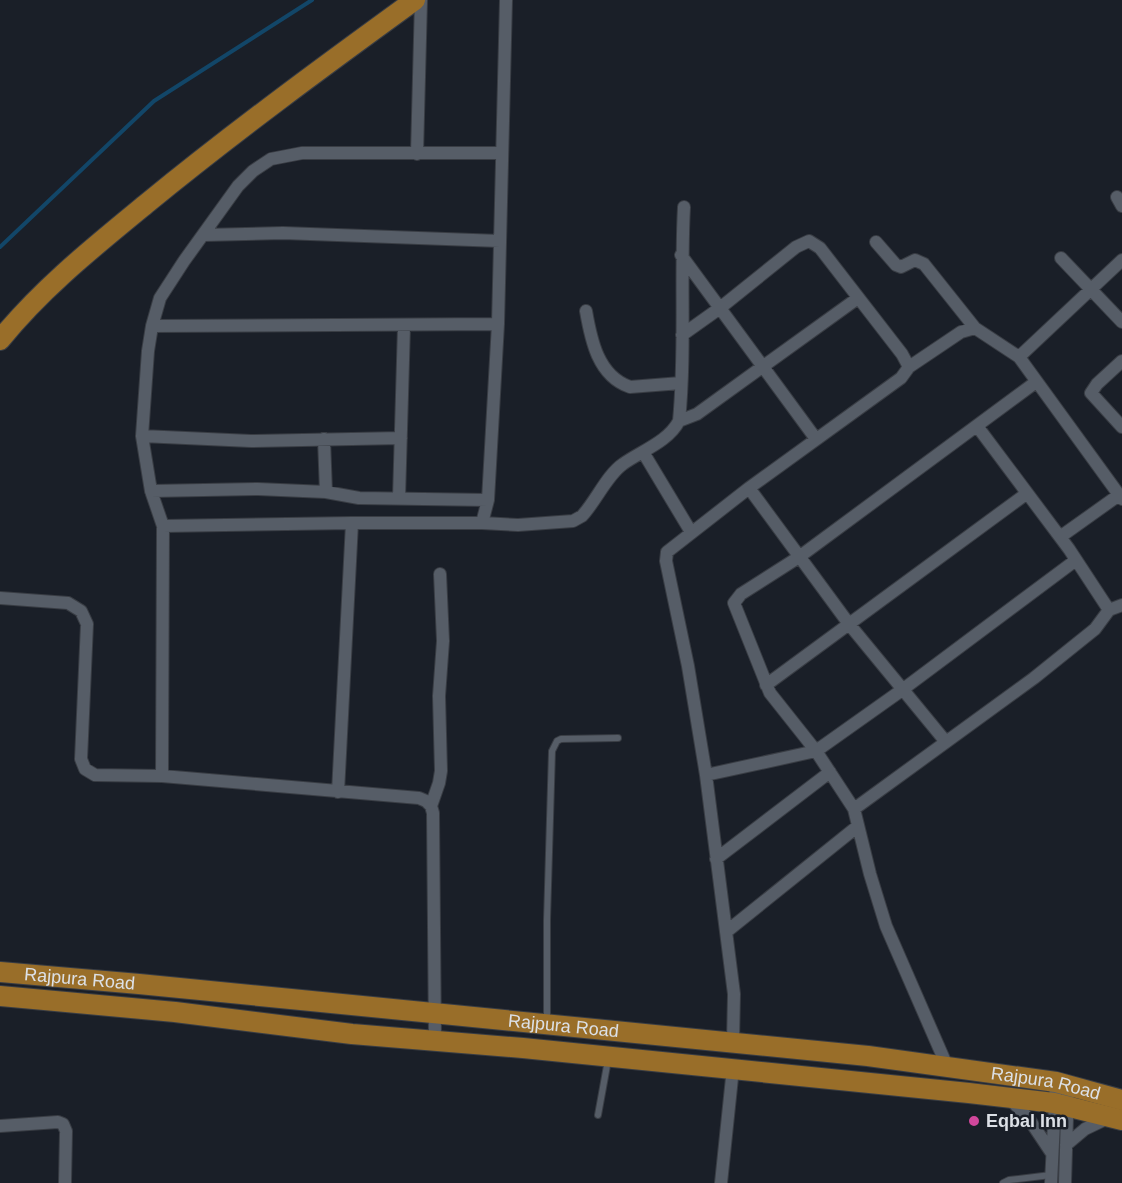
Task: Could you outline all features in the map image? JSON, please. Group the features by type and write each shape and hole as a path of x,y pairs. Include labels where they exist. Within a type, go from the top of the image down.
{"main road":[{"path":"0,340 24,310 108,235 261,112 415,0"},
{"name":"Rajpura Road","path":"0,972 733,1042 946,1066 1062,1083 1122,1100"},
{"name":"Rajpura Road","path":"0,996 175,1012 352,1034 733,1068 1009,1098 1060,1105 1116,1118"}],"street":[{"path":"417,154 421,0"},
{"path":"482,523 488,500 498,324 506,0"},
{"path":"162,776 163,526 151,491 142,436 148,351 160,298 238,186 253,171 271,159 302,153 502,153"},
{"path":"163,526 352,523 518,525 573,521 582,516 621,465 643,452 675,427 679,421 682,335 681,255 684,207"},
{"path":"204,235 283,233 500,241"},
{"path":"682,335 720,308 796,247 809,241 820,248 902,354 909,367"},
{"path":"876,242 896,265 901,267 915,260 924,264 975,328 1019,357 1120,497 1060,537"},
{"path":"681,255 816,439"},
{"path":"1061,258 1122,322"},
{"path":"1019,357 1122,260"},
{"path":"679,421 697,414 858,298"},
{"path":"586,311 591,338 597,354 609,373 622,384 630,387 681,383"},
{"path":"152,326 498,324"},
{"path":"399,498 404,326"},
{"path":"733,1042 734,994 706,775 688,666 666,561 669,549 901,378 909,367 961,332 975,328"},
{"path":"1122,361 1097,384 1091,393 1122,428"},
{"path":"946,1066 886,926 855,809 816,751 770,693 734,603 741,594 799,556 1036,382"},
{"path":"976,426 1060,537 1108,610"},
{"path":"142,436 218,441 400,438"},
{"path":"324,439 326,492"},
{"path":"643,452 691,532"},
{"path":"749,488 849,624 946,742"},
{"path":"151,491 258,489 326,492 359,498 488,500"},
{"path":"766,685 1026,494"},
{"path":"338,792 352,523"},
{"path":"706,775 816,751 1076,560"},
{"path":"435,1041 435,854 431,806 441,771 439,696 443,641 440,574"},
{"path":"0,598 68,603 81,611 87,624 81,759 85,770 94,775 162,776 419,798 431,806"},
{"path":"855,809 1077,645 1102,623 1108,610 1122,605"},
{"path":"716,859 830,772"},
{"path":"726,932 858,826"},
{"path":"721,1183 733,1068"},
{"path":"1051,1179 1051,1152 1062,1083"},
{"path":"1009,1098 1029,1119 1051,1152"},
{"path":"1060,1105 1066,1145 1065,1183"},
{"path":"1066,1145 1085,1129 1116,1118"},
{"path":"0,1126 58,1122 63,1124 66,1131 65,1183"}],"lane":[{"path":"547,1024 547,920 552,751 557,741 561,739 618,738"},
{"path":"598,1115 609,1056"},
{"path":"1003,1183 1009,1180 1051,1179"}],"waterway":[{"path":"0,247 154,101 312,0"}],"place":[{"name":"Eqbal Inn","path":"974,1121"}]}
